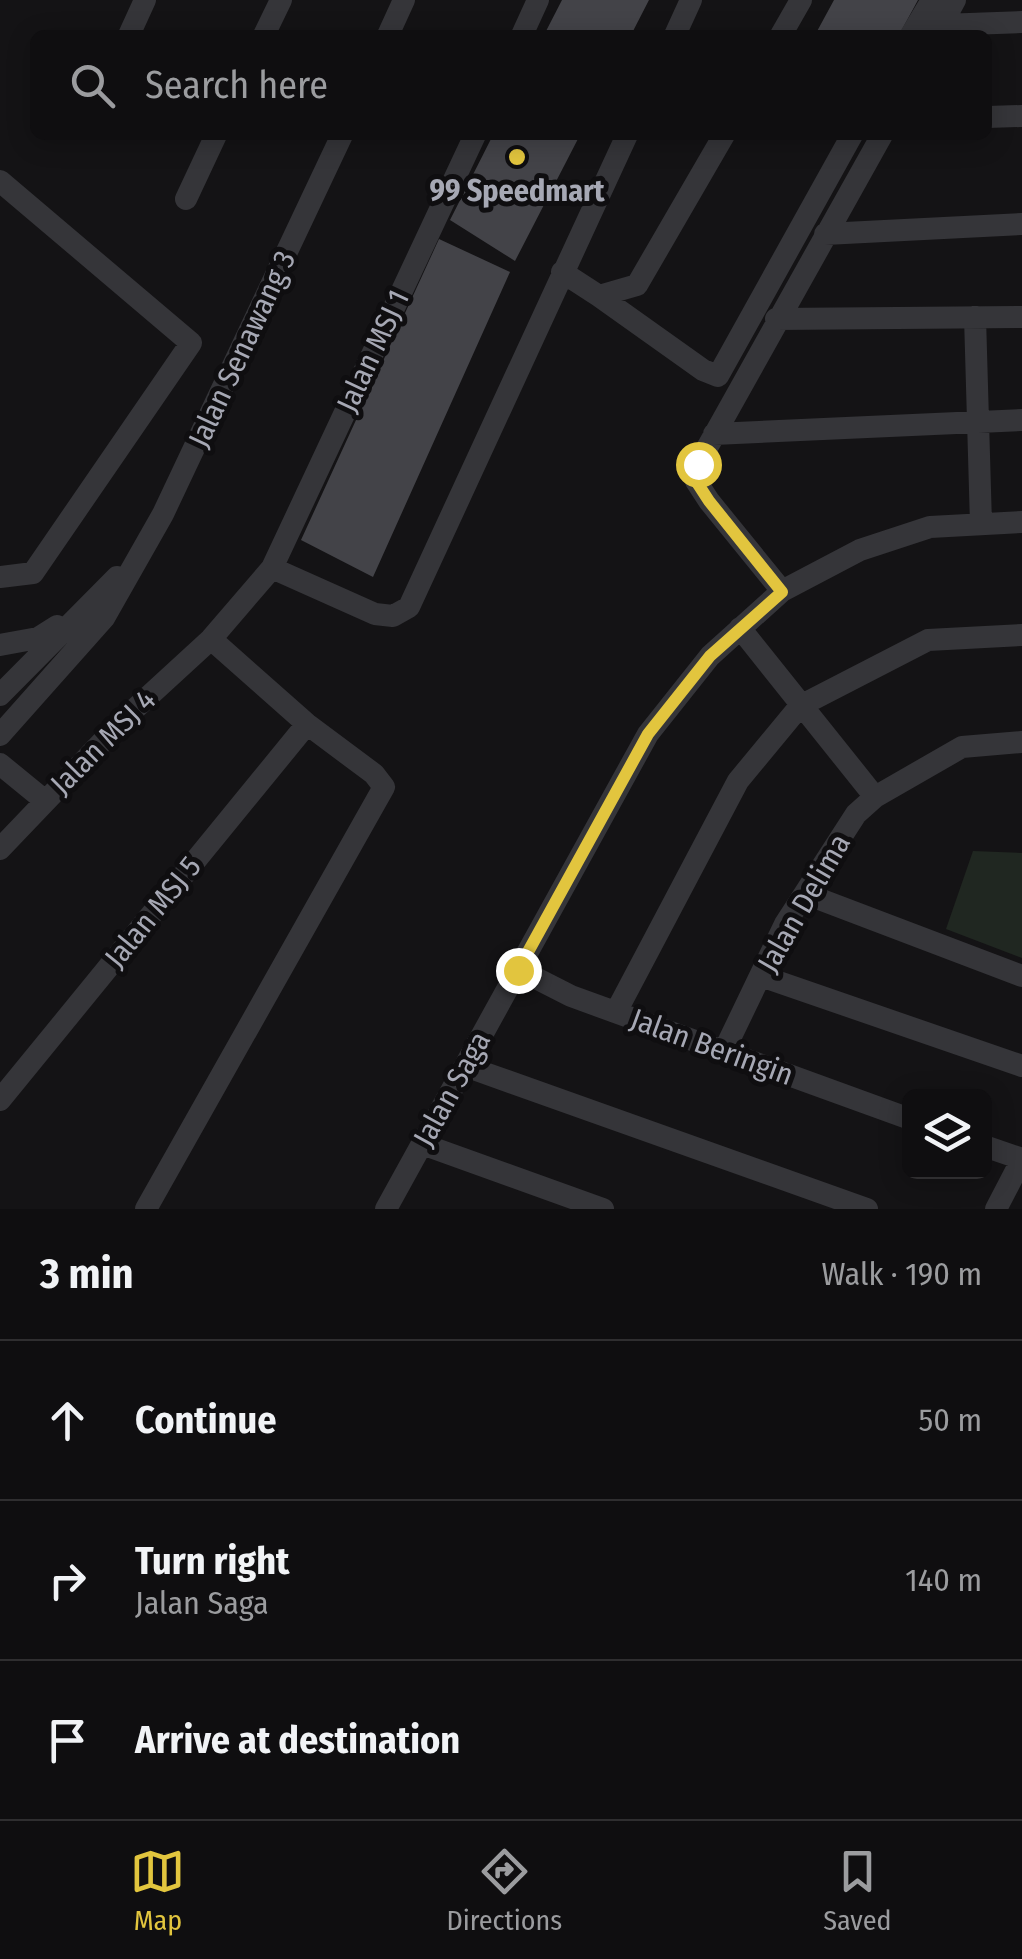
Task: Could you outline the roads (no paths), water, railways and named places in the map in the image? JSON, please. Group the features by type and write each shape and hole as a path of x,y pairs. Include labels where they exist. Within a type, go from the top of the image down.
{"street":[{"path":"131,30 145,0"},
{"path":"266,30 281,0"},
{"path":"390,30 404,0"},
{"path":"524,30 538,0"},
{"path":"677,30 691,0"},
{"path":"784,30 801,0"},
{"path":"914,30 932,0"},
{"path":"938,30 955,0"},
{"path":"938,30 1022,22"},
{"path":"992,117 1022,116"},
{"path":"186,199 214,140"},
{"name":"Jalan Senawang 3","path":"0,735 104,618 234,369 340,140"},
{"name":"Jalan MSJ 1","path":"211,639 272,568 473,140"},
{"path":"272,568 375,614 393,616 409,607 625,140"},
{"path":"599,296 637,286 721,140"},
{"path":"562,272 702,370 718,376 849,140"},
{"path":"782,592 696,481 698,464 879,140"},
{"path":"0,181 192,344 33,573 0,577"},
{"path":"825,234 1022,224"},
{"path":"776,319 1022,316"},
{"path":"975,317 980,524"},
{"path":"714,434 1022,420"},
{"name":"Jalan Saga","path":"386,1209 648,734 710,656 782,592 860,550 930,527 1022,522"},
{"name":"Jalan Senawang 3","path":"0,695 136,560"},
{"path":"0,646 38,638 90,605"},
{"path":"740,628 876,796"},
{"path":"616,1012 738,781 800,706 928,640 1022,635"},
{"path":"146,1209 384,787 374,774 307,724 211,639"},
{"name":"Jalan MSJ 4","path":"0,849 44,800 211,639"},
{"name":"Jalan MSJ 5","path":"0,1100 307,724"},
{"name":"Jalan Delima","path":"724,1052 785,924 832,845 876,796 962,747 1022,742"},
{"path":"0,764 44,800"},
{"path":"806,894 1022,976"},
{"name":"Jalan Beringin","path":"518,970 616,1012 902,1115"},
{"path":"761,976 1022,1066"},
{"path":"465,1066 866,1209"},
{"path":"422,1144 602,1209"},
{"path":"992,1149 1022,1159 996,1209"}],"place":[{"name":"99 Speedmart","path":"517,157"}]}
